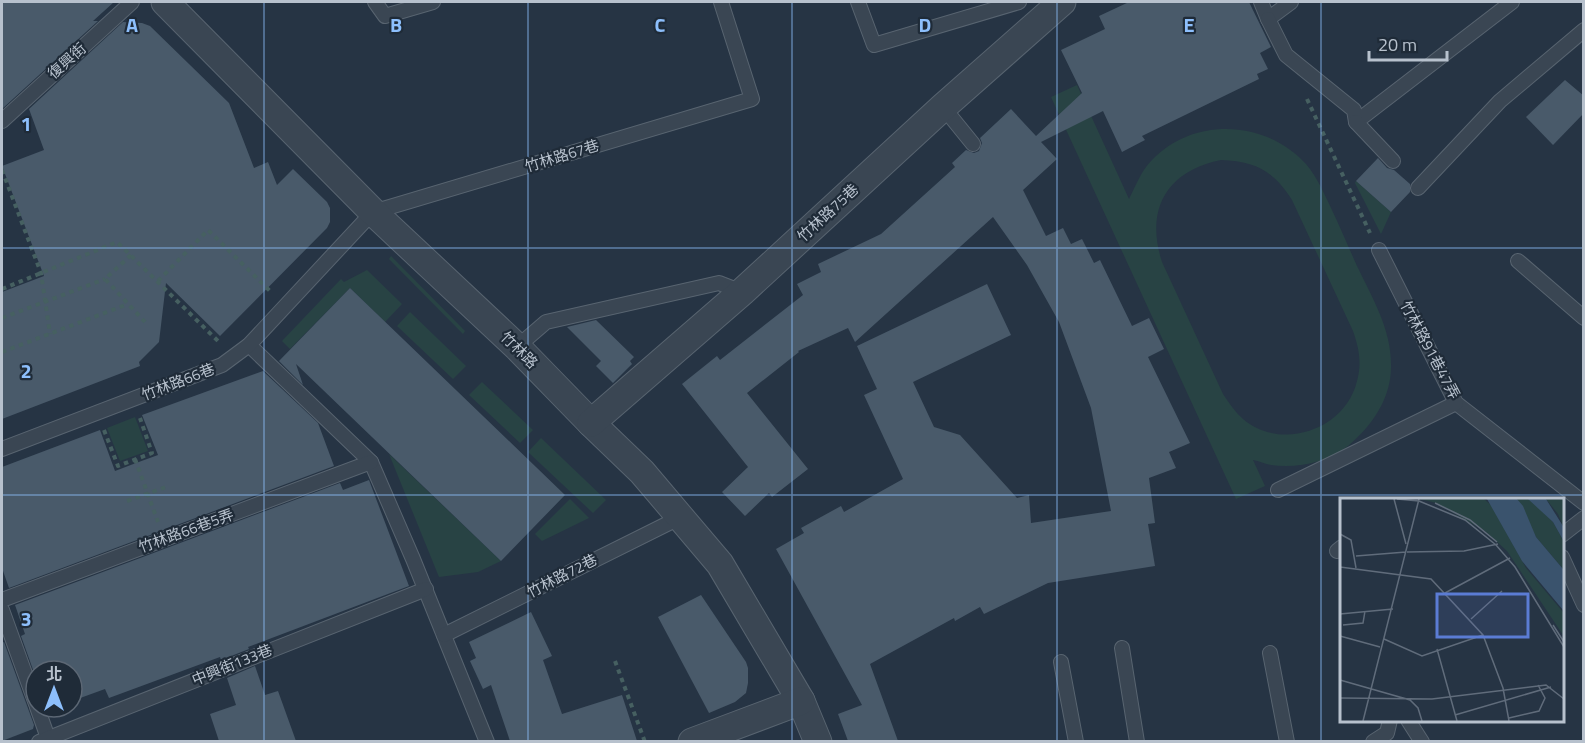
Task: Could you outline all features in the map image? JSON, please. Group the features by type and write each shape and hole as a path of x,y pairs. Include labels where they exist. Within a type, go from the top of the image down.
{"street":[{"name":"竹林路","path":"165,2 373,212 517,347 642,472 720,564 801,701 818,741"},
{"name":"竹林路75巷","path":"591,423 742,292 1062,2"},
{"path":"692,741 801,701"}],"lane":[{"name":"復興街","path":"2,121 132,2"},
{"path":"375,2 385,16 433,2"},
{"name":"竹林路67巷","path":"373,212 752,99 721,2"},
{"path":"858,2 874,45 1018,2"},
{"path":"1261,2 1286,55 1354,110 1356,122 1393,161"},
{"path":"1268,19 1291,2"},
{"path":"1356,122 1512,2"},
{"path":"1418,188 1500,101 1584,30"},
{"path":"943,108 972,144"},
{"name":"竹林路66巷","path":"2,449 222,365 249,345 373,212"},
{"name":"竹林路91巷47弄","path":"1379,250 1456,403 1584,503"},
{"path":"1518,261 1584,318"},
{"path":"517,347 546,322 719,283 742,292"},
{"path":"249,345 371,462 426,589 487,741"},
{"path":"1278,490 1456,403"},
{"name":"竹林路66巷5弄","path":"2,600 371,462"},
{"name":"竹林路72巷","path":"444,635 681,517"},
{"path":"1564,534 1584,518"},
{"path":"1564,559 1584,605"},
{"name":"中興街133巷","path":"44,740 426,589"},
{"path":"2,610 24,670"},
{"path":"1122,648 1137,741"},
{"path":"1270,653 1287,741"},
{"path":"1061,662 1076,741"},
{"path":"40,719 44,740"},
{"path":"1373,741 1387,733 1390,722"},
{"path":"1409,722 1422,741"}],"path":[{"path":"1303,91 1379,250"},
{"path":"2,170 40,273 50,334"},
{"path":"158,281 208,230 268,288"},
{"path":"2,289 117,242 234,356"},
{"path":"2,318 105,279 131,255"},
{"path":"105,279 145,322"},
{"path":"2,352 128,304"},
{"path":"98,412 117,467 154,454 133,399"},
{"path":"135,459 159,524"},
{"path":"127,501 169,486"},
{"path":"615,661 645,741"}],"green space":[{"path":"1077,85 1129,199 1142,173 1152,160 1169,146 1188,136 1209,130 1230,129 1251,132 1271,139 1290,149 1306,164 1323,191 1374,301 1388,338 1390,351 1390,376 1384,399 1373,420 1348,446 1322,460 1301,465 1271,465 1253,460 1265,486 1236,499 1051,97","holes":["1221,160 1254,165 1271,175 1292,200 1355,337 1359,368 1351,398 1340,412 1326,423 1310,430 1293,434 1276,434 1259,429 1237,413 1223,394 1162,262 1157,243 1156,226 1164,196 1186,173 1202,165"]},
{"path":"1356,181 1391,212 1381,234 1355,183"},
{"path":"391,256 465,331 463,334 389,259"},
{"path":"367,270 402,304 385,322 350,288 290,349 282,341 341,279 344,282"},
{"path":"410,312 466,366 453,379 397,326"},
{"path":"482,382 533,430 520,443 469,395"},
{"path":"135,417 148,451 120,461 107,428"},
{"path":"541,438 606,500 593,513 528,452"},
{"path":"389,454 501,561 478,572 439,577"},
{"path":"570,499 589,518 542,541 535,534"}],"building":[{"path":"2,2 114,2 93,21 98,21 2,109"},
{"path":"1129,2 1249,2 1271,47 1260,53 1268,69 1257,74 1259,79 1142,136 1145,140 1122,152 1103,111 1041,142 1057,159 1023,190 1046,236 1063,228 1071,244 1082,239 1094,263 1100,260 1132,326 1149,318 1164,349 1148,357 1190,443 1169,452 1176,468 1149,478 1155,523 1148,524 1155,566 1048,583 984,614 980,607 955,621 954,618 870,664 898,741 848,741 838,714 862,705 776,549 804,533 801,528 841,506 844,512 903,479 864,395 877,389 857,346 987,284 1011,335 913,382 934,427 960,435 1017,498 1029,495 1031,523 1111,511 1091,408 1059,322 1027,265 993,217 855,342 848,328 798,351 747,393 808,469 772,497 769,493 745,516 722,492 748,467 682,384 717,356 720,360 803,295 797,284 821,272 818,264 881,234 955,167 952,163 966,150 974,153 979,151 982,143 980,138 1011,109 1036,136 1082,93 1061,50 1105,29 1099,16"},
{"path":"123,22 150,26 229,103 254,168 268,162 277,185 293,169 327,202 330,208 330,222 327,228 220,336 166,283 159,342 139,362 140,366 2,419 2,292 44,276 2,166 44,150 29,109"},
{"path":"1565,80 1584,96 1584,113 1553,145 1526,117"},
{"path":"1378,158 1387,168 1394,170 1410,184 1410,192 1391,212 1356,181"},
{"path":"350,288 565,495 501,561 296,364 303,385 279,361"},
{"path":"596,320 634,357 630,361 632,364 613,383 596,366 601,361 567,327"},
{"path":"263,371 318,423 334,466 9,588 2,568 2,467 100,430 115,471 158,455 142,415"},
{"path":"369,480 409,586 248,647 249,649 221,660 220,657 109,698 105,689 84,697 84,659 29,659 21,636 25,634 15,605 340,483 343,490"},
{"path":"701,595 748,668 746,693 735,702 709,713 658,617"},
{"path":"531,612 552,656 543,660 562,714 622,695 637,741 510,741 491,685 483,689 470,661 476,658 469,642"},
{"path":"4,642 24,697 24,719 32,719 34,725 33,729 2,741 2,643"},
{"path":"255,666 265,695 278,691 296,741 219,741 210,714 236,705 227,678"}]}
